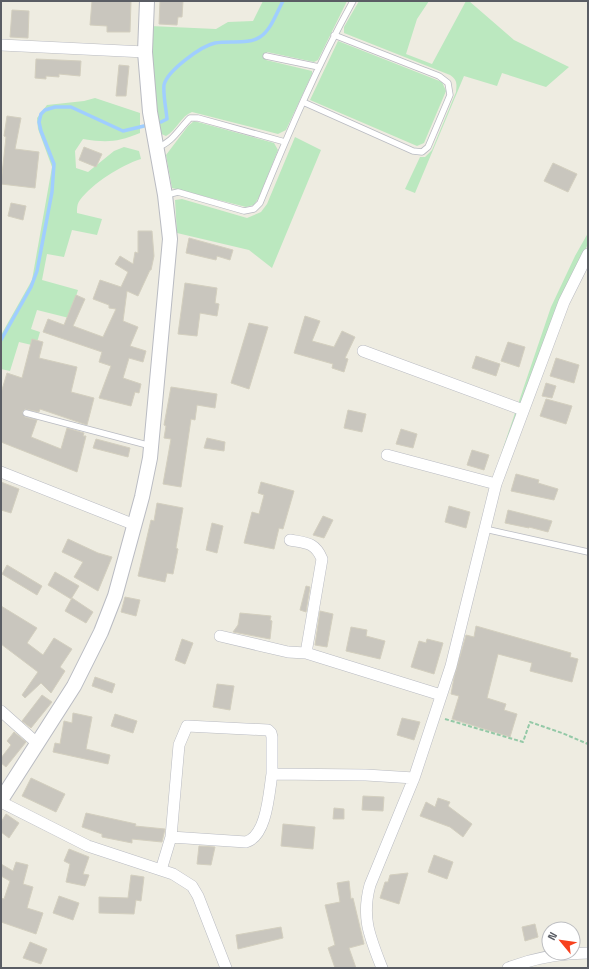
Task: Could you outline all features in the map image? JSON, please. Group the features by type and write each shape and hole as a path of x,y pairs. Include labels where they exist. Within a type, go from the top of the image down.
{"street":[{"path":"146,1 145,52 150,112 166,195 170,239 151,446 142,497 115,596 101,632 74,686 1,801 88,846 161,870 183,879 192,886 198,896 226,968"},
{"path":"1,45 145,52"},
{"path":"382,968 365,917 366,899 370,885 414,778 451,666 461,617 496,484 564,302 588,254"},
{"path":"363,351 523,410"},
{"path":"387,455 496,484"},
{"path":"1,472 135,525"},
{"path":"290,540 311,544 318,550 322,559 306,653"},
{"path":"220,636 288,652 306,653 441,694"},
{"path":"1,711 38,744"},
{"path":"161,870 171,837 179,745 188,726 268,730 272,733 272,774 266,812 258,832 252,840 246,842 171,837"},
{"path":"272,774 366,775 414,778"},
{"path":"508,968 556,954 588,953"}],"lane":[{"path":"166,195 178,192 244,211 254,208 260,203 285,142 319,67 334,35 353,1"},
{"path":"303,102 413,151 422,152 428,147 450,95 448,83 439,76 334,35"},
{"path":"266,56 319,67"},
{"path":"156,148 164,145 173,138 190,118 198,118 285,142"},
{"path":"26,414 151,446"},
{"path":"485,529 588,552"}],"path":[{"path":"435,716 523,742 530,722 588,744"}],"green space":[{"path":"263,1 347,1 318,60 314,62 267,52 266,60 312,71 312,74 286,130 278,134 192,112 188,114 166,136 159,133 153,96 150,26 216,29 228,22 253,21"},
{"path":"359,1 429,1 417,19 406,54 432,64 466,1 469,1 514,40 569,67 546,87 502,73 497,86 464,76 415,193 405,189 420,157 425,157 432,150 456,92 456,82 450,75 344,33 344,27"},
{"path":"338,41 442,82 446,91 424,143 417,146 310,100"},
{"path":"95,98 140,113 140,133 112,141 83,139 75,151 76,168 88,172 114,151 124,147 139,151 141,159 116,170 85,194 79,202 77,206 77,213 102,219 97,235 72,230 64,257 47,254 42,280 78,290 69,318 37,310 31,329 40,332 36,346 19,342 10,371 1,369 1,335 32,280 52,167 38,129 37,118 47,105 84,101"},
{"path":"194,121 274,143 278,150 259,197 254,205 246,207 172,188 166,155 188,126"},
{"path":"295,137 321,150 272,268 249,250 177,233 175,200 182,199 247,218 261,212 267,204"},
{"path":"588,233 588,244 560,301 500,457 551,307 575,256"}],"building":[{"path":"92,1 131,1 130,32 107,32 107,26 90,25"},
{"path":"160,1 183,1 182,17 178,17 177,25 159,24"},
{"path":"12,10 29,11 28,38 10,37"},
{"path":"36,59 81,61 80,76 59,74 59,77 46,76 46,79 35,78"},
{"path":"119,65 129,66 126,96 116,96"},
{"path":"7,116 21,118 15,149 39,152 35,188 1,184 6,137 4,136"},
{"path":"84,147 102,154 96,167 79,160"},
{"path":"553,163 577,174 568,192 544,181"},
{"path":"11,203 26,206 23,220 8,216"},
{"path":"138,231 152,231 154,256 151,270 138,296 127,291 123,321 138,327 130,346 146,351 143,362 129,358 123,378 141,384 139,393 135,392 131,406 99,398 111,366 99,362 102,352 43,332 48,319 64,325 76,295 85,299 73,326 103,337 116,309 109,308 109,305 93,299 100,280 121,287 128,272 115,264 120,256 133,264 135,252 138,253"},
{"path":"189,238 233,250 230,260 217,256 216,260 186,253"},
{"path":"185,283 217,288 215,303 219,304 217,316 200,313 197,336 178,334"},
{"path":"305,316 320,321 312,341 334,347 342,331 355,337 345,358 348,359 344,372 332,368 333,364 294,353"},
{"path":"249,323 268,327 249,389 231,383"},
{"path":"32,339 43,342 39,358 77,367 71,392 94,398 87,425 40,409 39,412 25,409 22,412 25,417 37,420 31,437 61,449 67,428 84,433 83,436 86,436 77,472 1,442 1,393 7,373 22,378"},
{"path":"508,342 525,347 519,367 501,361"},
{"path":"476,356 500,364 496,376 472,368"},
{"path":"556,358 579,365 574,383 550,376"},
{"path":"546,383 556,386 552,398 542,396"},
{"path":"171,387 217,394 215,408 197,405 195,420 191,419 181,487 163,484 171,439 164,438 166,426 164,425"},
{"path":"546,399 572,406 566,424 540,416"},
{"path":"348,410 366,414 362,432 344,428"},
{"path":"401,429 417,434 413,448 396,444"},
{"path":"207,438 225,442 224,451 204,448"},
{"path":"96,439 130,448 128,457 93,448"},
{"path":"472,450 489,455 484,470 467,465"},
{"path":"516,474 539,480 538,483 558,489 554,500 511,491"},
{"path":"1,482 19,489 11,513 1,510"},
{"path":"261,482 294,491 283,529 279,528 274,549 244,543 252,512 259,514 264,495 258,493"},
{"path":"157,503 183,508 173,574 167,573 165,582 138,576 151,520 154,521"},
{"path":"449,506 470,512 466,528 445,522"},
{"path":"508,510 552,521 548,532 505,523"},
{"path":"323,516 333,520 324,538 313,535"},
{"path":"212,523 223,526 217,553 206,550"},
{"path":"68,539 98,553 112,557 98,591 74,577 83,562 62,552"},
{"path":"7,565 42,586 37,595 2,574"},
{"path":"55,572 79,586 71,599 48,585"},
{"path":"306,586 310,587 306,612 300,610"},
{"path":"125,597 140,600 136,616 121,612"},
{"path":"72,598 93,612 86,623 65,611"},
{"path":"1,606 37,628 27,643 43,655 54,638 72,649 60,667 65,671 51,693 41,683 25,698 22,695 38,672 1,644"},
{"path":"320,611 333,614 327,647 315,645"},
{"path":"240,613 271,616 270,620 272,621 270,639 233,632 238,625"},
{"path":"476,626 571,653 570,657 578,659 572,682 530,671 532,663 498,654 487,698 506,704 504,710 517,714 510,737 452,719 459,696 451,694 454,678 466,635 474,637"},
{"path":"351,627 367,630 366,636 385,641 380,659 346,651"},
{"path":"182,639 193,643 185,664 175,660"},
{"path":"427,639 443,643 434,674 411,667 419,641 426,643"},
{"path":"95,677 115,684 112,693 92,686"},
{"path":"217,684 234,686 230,710 213,707"},
{"path":"42,695 52,702 31,728 22,721"},
{"path":"73,713 92,717 86,749 110,755 108,764 53,752 55,743 60,744 64,721 72,723"},
{"path":"115,714 137,721 133,733 111,726"},
{"path":"402,718 420,722 414,740 397,735"},
{"path":"14,732 26,742 6,767 1,763 1,758 11,745 7,741"},
{"path":"31,778 65,794 56,812 22,796"},
{"path":"363,796 384,797 383,811 362,810"},
{"path":"438,798 450,802 448,806 472,824 463,837 450,827 420,816 426,802 435,807"},
{"path":"334,808 344,809 344,819 333,819"},
{"path":"86,813 136,824 135,826 165,829 162,842 132,839 132,843 102,837 102,834 82,827"},
{"path":"6,814 19,823 9,838 1,832 1,822"},
{"path":"283,824 315,827 313,849 281,846"},
{"path":"199,846 215,847 211,865 197,864"},
{"path":"69,849 89,857 83,874 89,875 85,886 66,882 70,864 64,861"},
{"path":"434,855 453,862 447,879 428,872"},
{"path":"16,862 28,865 23,884 33,887 27,908 43,913 36,934 1,922 1,898 4,899 10,881 1,876 1,864 13,871"},
{"path":"408,873 399,904 380,898 385,882 388,882 390,875"},
{"path":"131,875 144,877 141,901 136,900 134,914 99,913 99,897 128,898"},
{"path":"349,881 351,899 353,898 364,944 349,948 356,968 335,968 328,948 335,945 325,905 340,902 337,883"},
{"path":"59,896 79,903 73,920 53,913"},
{"path":"535,924 538,937 525,941 522,927"},
{"path":"281,927 283,938 238,949 236,935"},
{"path":"30,942 47,949 41,964 23,958"}],"waterway":[{"path":"161,122 167,119 164,85 166,79 178,66 209,45 220,42 244,42 260,37 271,25 283,1"},
{"path":"1,340 31,287 37,271 52,192 54,164 41,131 39,122 41,114 45,110 55,107 71,107 123,131 144,126"}]}
